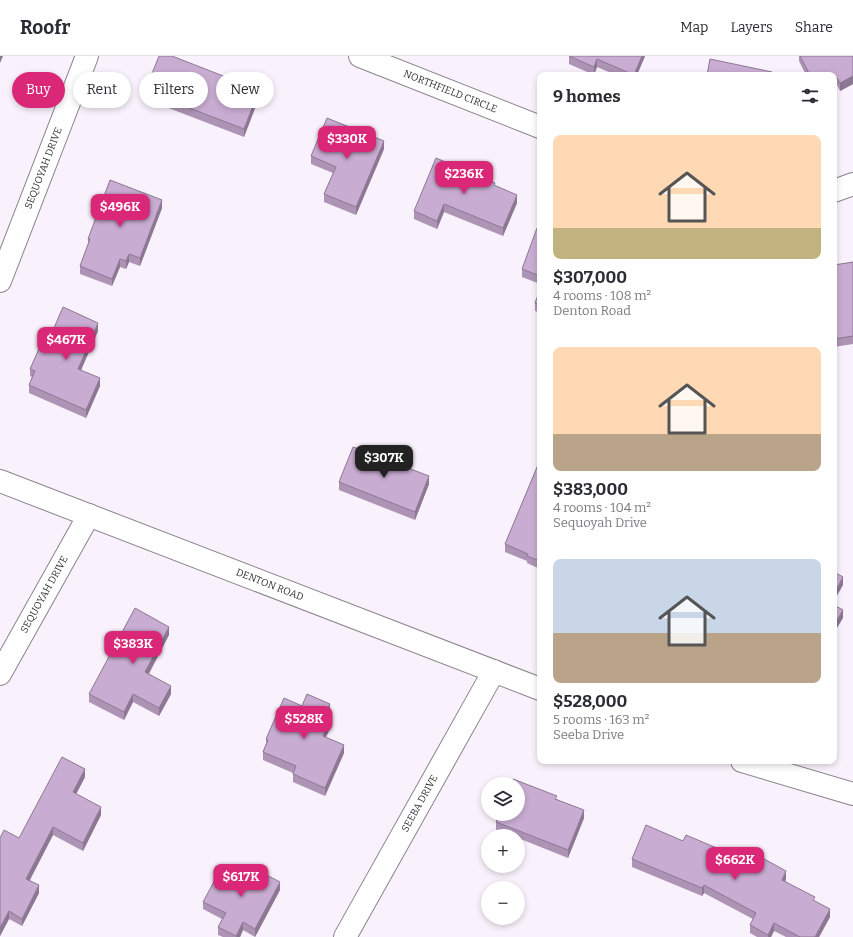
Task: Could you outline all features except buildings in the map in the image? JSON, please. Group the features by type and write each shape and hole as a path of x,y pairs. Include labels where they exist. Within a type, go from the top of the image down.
{"street":[{"name":"SEQUOYAH DRIVE","path":"0,281 87,56"},
{"name":"NORTHFIELD CIRCLE","path":"360,56 537,125"},
{"path":"837,190 853,184"},
{"name":"DENTON ROAD","path":"0,481 537,688"},
{"name":"SEQUOYAH DRIVE","path":"0,674 89,515"},
{"name":"SEEBA DRIVE","path":"345,937 494,671"},
{"path":"752,764 853,794"}]}
